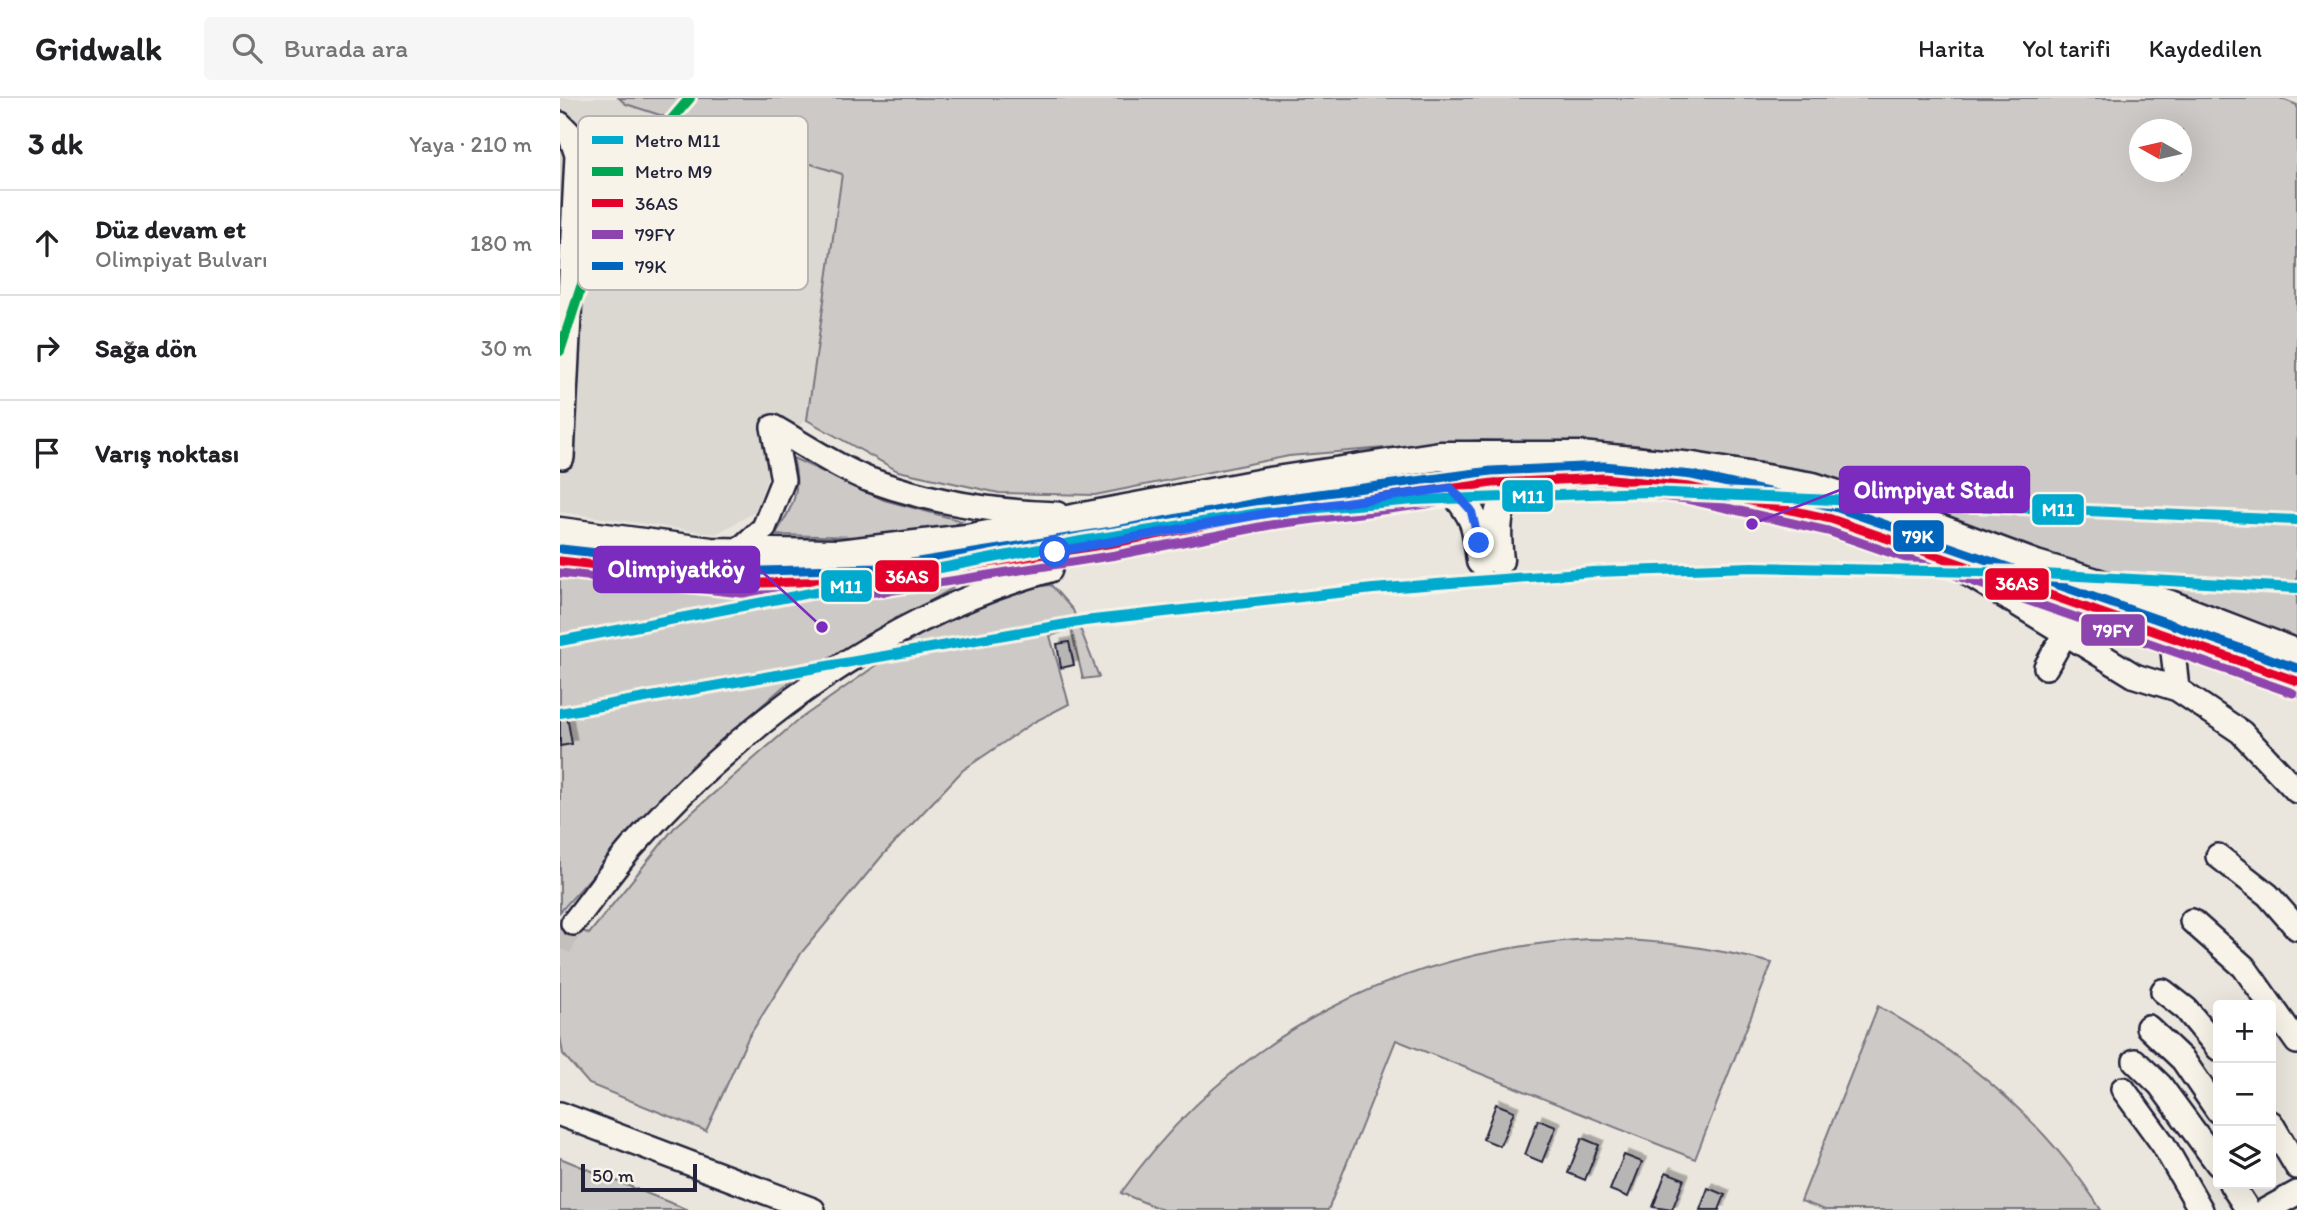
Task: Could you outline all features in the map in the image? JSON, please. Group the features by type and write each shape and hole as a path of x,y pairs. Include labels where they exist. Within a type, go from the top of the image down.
{"main road":[{"path":"560,532 735,554 839,554 967,539 1106,515 1269,482 1440,456 1580,456 1693,467 1812,487 2088,594 2170,635 2297,681"},
{"path":"560,561 760,583 881,580 1114,543 1268,513 1451,488 1603,478 1689,487 1831,519 1948,562 2088,594 2170,605 2297,654"},
{"path":"1451,488 1471,510 1490,561 1498,508 1512,482"}],"street":[{"path":"560,124 570,134 577,155 562,457"},
{"path":"735,554 765,528 783,480 773,427 866,478 931,497 1004,513 1106,515"},
{"path":"1948,562 2134,676 2177,689 2241,732 2297,790"},
{"path":"573,923 631,848 686,791 769,716 876,646 931,616 1005,583 1050,570"},
{"path":"2046,667 2088,594"},
{"path":"2170,605 2170,635 2177,689"},
{"path":"2218,856 2268,895 2297,928"},
{"path":"2192,921 2244,967 2297,1042"},
{"path":"2163,991 2186,1009 2213,1042"},
{"path":"2148,1027 2183,1060 2213,1104"},
{"path":"2135,1061 2160,1085 2213,1157"},
{"path":"2123,1090 2163,1144 2201,1210"},
{"path":"563,1114 813,1210"},
{"path":"2273,1126 2297,1167"},
{"path":"2234,1189 2248,1210"}],"shaded area":[{"path":"560,98 619,98 626,104 663,116 578,116 578,290 808,290 808,163 842,174 807,420 787,433 772,463 755,512 716,534 560,512"},
{"path":"619,98 2280,98 2297,105 2297,640 2165,592 1890,501 1638,445 1481,440 1289,456 1095,495 999,493 898,471 807,420 842,174 808,163 808,116 663,116 626,104"},
{"path":"793,458 884,500 962,521 953,526 862,537 775,535 787,516 796,490"},
{"path":"560,574 975,575 784,686 680,778 560,912"},
{"path":"1051,585 1073,610 1099,677 1083,679 1071,629 1050,636 1069,704 1034,722 963,770 882,856 802,952 748,1038 706,1131 589,1084 563,1054 560,1036 560,919 589,934 674,828 797,721 948,615 1021,588"},
{"path":"1588,939 1681,945 1772,963 1695,1159 1396,1040 1328,1210 1163,1210 1121,1193 1165,1137 1214,1088 1267,1046 1324,1011 1385,983 1450,962 1517,947"},
{"path":"1878,1006 1943,1047 2002,1094 2055,1148 2101,1210 1825,1210 1801,1201"},
{"path":"560,1158 688,1210 560,1210"}],"building":[{"path":"1069,642 1074,665 1061,668 1057,644"},
{"path":"567,716 572,744 560,746 560,717"},
{"path":"1496,1104 1514,1111 1500,1146 1483,1139"},
{"path":"1538,1120 1556,1127 1542,1162 1525,1155"},
{"path":"1582,1138 1599,1145 1585,1180 1568,1173"},
{"path":"1624,1155 1642,1162 1628,1197 1610,1190"},
{"path":"1666,1172 1684,1179 1672,1210 1653,1207"},
{"path":"1708,1188 1725,1195 1719,1210 1700,1210"}],"tunnel":[{"path":"560,948 573,923"}],"metro line":[{"name":"M9","path":"675,116 690,98"},
{"name":"M9","path":"560,351 580,290"},
{"name":"M11","path":"560,641 1081,541 1259,513 1415,500 1648,492 2297,520"},
{"name":"M11","path":"560,713 1084,621 1373,589 1593,572 1752,567 2024,573 2297,588"}],"transit line":[{"name":"79K","path":"561,549 761,571 880,568 1112,531 1266,501 1491,471 1604,466 1692,475 1835,507 2297,668"},
{"name":"36AS","path":"560,561 760,583 881,580 1114,543 1268,513 1493,483 1603,478 1689,487 1831,519 2297,681"},
{"name":"79FY","path":"560,573 759,595 881,592 1116,555 1270,525 1494,495 1603,490 1687,499 1828,531 2293,693"}],"place":[{"name":"Olimpiyat Stadı","path":"1752,524"},
{"name":"Olimpiyatköy","path":"822,627"}],"route":[{"path":"1055,552 1268,513 1451,488 1471,510 1479,543"}]}
